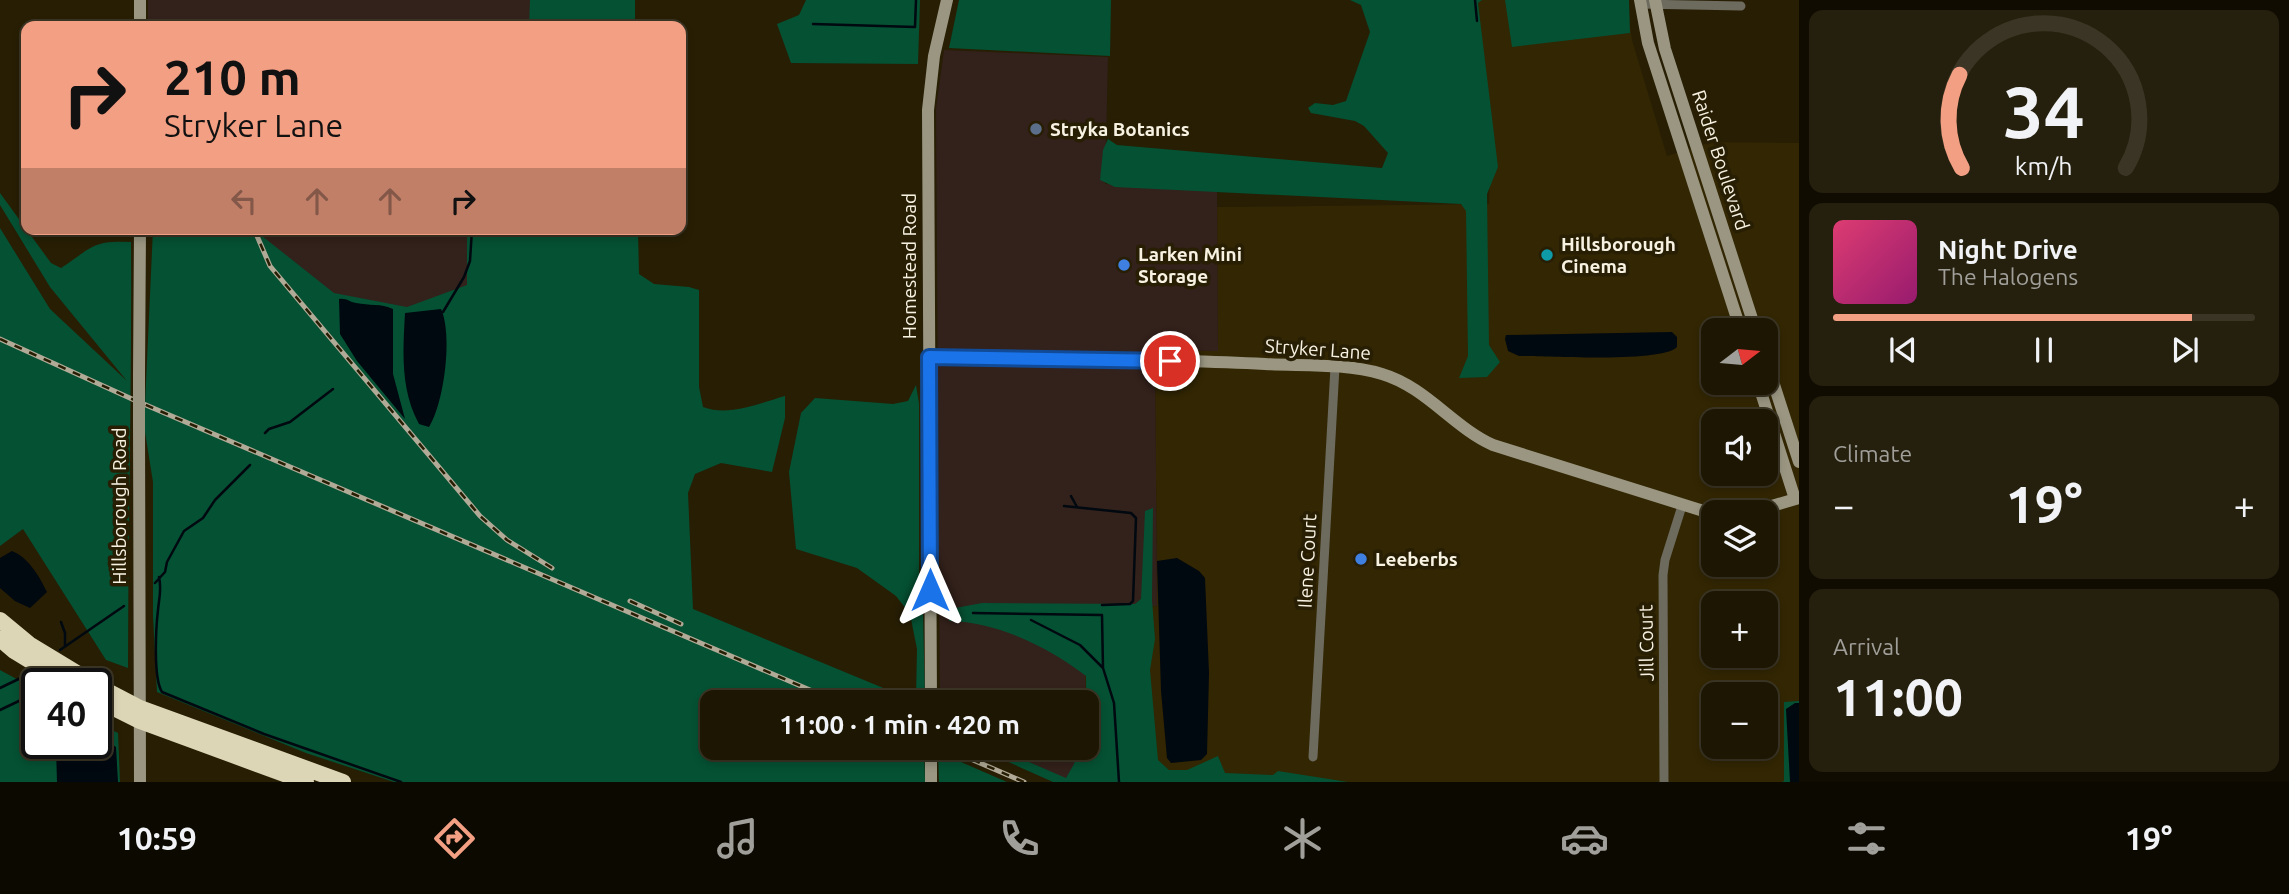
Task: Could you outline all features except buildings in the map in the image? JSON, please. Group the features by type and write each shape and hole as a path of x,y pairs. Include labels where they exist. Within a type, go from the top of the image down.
{"highway":[{"path":"0,620 29,644 68,668"},
{"path":"0,639 42,668"},
{"path":"112,696 140,714 306,782"},
{"path":"112,704 343,782"}],"street":[{"path":"140,0 140,21"},
{"name":"Homestead Road","path":"931,690 928,110 934,56 947,0"},
{"path":"1640,2 1741,6"},
{"name":"Raider Boulevard","path":"1640,2 1658,76 1737,318"},
{"name":"Raider Boulevard","path":"1655,2 1665,49 1752,318"},
{"name":"Hillsborough Road","path":"140,235 140,782"},
{"name":"Stryker Lane","path":"929,357 1219,362 1366,370 1396,379 1423,394 1471,433 1493,445 1701,511"},
{"name":"Ilene Court","path":"1313,757 1335,367"},
{"path":"1762,396 1797,498 1778,504"},
{"path":"1778,396 1799,462"},
{"name":"Jill Court","path":"1664,782 1663,575 1682,506"},
{"path":"931,760 931,782"}],"shaded area":[{"path":"148,0 541,0 540,21 148,21"},
{"path":"1474,0 1626,0 1632,40 1667,156 1711,142 1799,143 1799,782 1088,782 1087,760 1099,760 1099,690 1085,690 1083,609 1157,606 1155,350 1218,351 1217,207 1489,204 1491,150"},
{"path":"944,50 1108,57 1105,184 1217,188 1218,351 1155,350 1157,606 1083,609 1086,690 940,690 936,109"},
{"path":"245,235 467,235 467,310 332,310"},
{"path":"339,299 393,309 393,374 405,419 357,361 340,334"},
{"path":"441,309 446,335 445,369 439,402 429,427 419,424 406,384 405,313"},
{"path":"1672,332 1677,337 1677,347 1667,352 1628,357 1519,356 1508,351 1505,339 1506,335"},
{"path":"12,551 28,563 47,592 30,608 15,601 0,588 0,558"},
{"path":"1177,558 1199,571 1205,578 1209,673 1207,754 1201,760 1171,763 1167,758 1161,691 1157,561"},
{"path":"1799,703 1799,782 1790,782 1786,709"},
{"path":"112,744 116,747 118,782 57,782 56,759 112,759"},
{"path":"1013,760 1087,760 1088,782 1064,782"}],"green space":[{"path":"530,0 635,0 635,21 529,21"},
{"path":"806,0 920,0 918,64 791,63 777,24 799,15"},
{"path":"959,0 1111,0 1110,56 949,48"},
{"path":"1350,0 1482,0 1478,3 1498,167 1487,194 1489,345 1500,362 1487,377 1459,378 1468,356 1466,211 1461,204 1115,187 1100,180 1103,150 1108,139 1117,145 1382,168 1388,153 1364,126 1355,121 1311,113 1308,108 1315,103 1333,105 1346,101 1370,32 1361,5"},
{"path":"1505,0 1629,0 1630,33 1512,47"},
{"path":"0,193 21,222 21,235 31,235 51,263 61,268 99,244 131,242 128,668 106,660 23,529 0,546 0,228 50,309 127,381 50,287 0,205"},
{"path":"153,235 261,235 334,293 407,307 467,285 467,235 638,235 639,274 654,284 699,290 699,387 703,407 734,410 785,396 785,418 772,472 721,463 695,474 688,493 693,609 888,690 700,690 700,760 924,760 925,782 394,782 306,753 157,692 153,616 153,482 144,426"},
{"path":"916,385 919,403 919,597 923,610 925,690 916,690 917,649 910,614 896,596 857,568 796,549 789,472 801,413 815,398 893,404 908,401"},
{"path":"1153,508 1152,600 1155,639 1150,670 1158,760 1169,770 1187,770 1218,756 1225,773 1273,775 1278,771 1348,782 1053,782 1004,760 1024,760 1066,778 1075,760 1099,760 1099,690 1086,690 1086,676 1055,655 1022,638 986,626 949,621 950,609 982,603 1135,604 1141,599 1145,511"},
{"path":"0,670 21,681 21,759 112,759 112,730 118,733 120,782 0,782"},
{"path":"1799,701 1799,782 1782,782 1784,702"},
{"path":"938,760 956,760 1007,782 939,782"}],"waterway":[{"path":"813,24 915,27 916,0"},
{"path":"1475,0 1477,21"},
{"path":"443,312 464,277 470,261 472,235"},
{"path":"265,433 290,422 333,389"},
{"path":"155,583 165,572 167,562 184,531 203,518 215,500 250,465"},
{"path":"1071,496 1077,507"},
{"path":"1064,506 1131,513 1136,518 1133,601 1130,604 1102,605"},
{"path":"159,577 156,652 157,676 162,692 264,734 401,782"},
{"path":"60,650 124,606"},
{"path":"973,613 1102,615 1103,668"},
{"path":"1031,620 1080,645 1103,668 1114,703 1119,782"},
{"path":"61,622 65,633 65,646"},
{"path":"0,688 21,678"},
{"path":"0,710 21,700"}],"railway":[{"path":"257,235 270,266 480,516 507,540 552,568"},
{"path":"0,339 132,399 810,690"},
{"path":"630,601 681,624"},
{"path":"973,760 1024,782"}],"place":[{"name":"Stryka Botanics","path":"1036,129"},
{"name":"Hillsborough Cinema","path":"1547,255"},
{"name":"Larken Mini Storage","path":"1124,265"},
{"name":"Leeberbs","path":"1361,559"}],"route":[{"path":"930,590 929,357 1170,361"}]}
